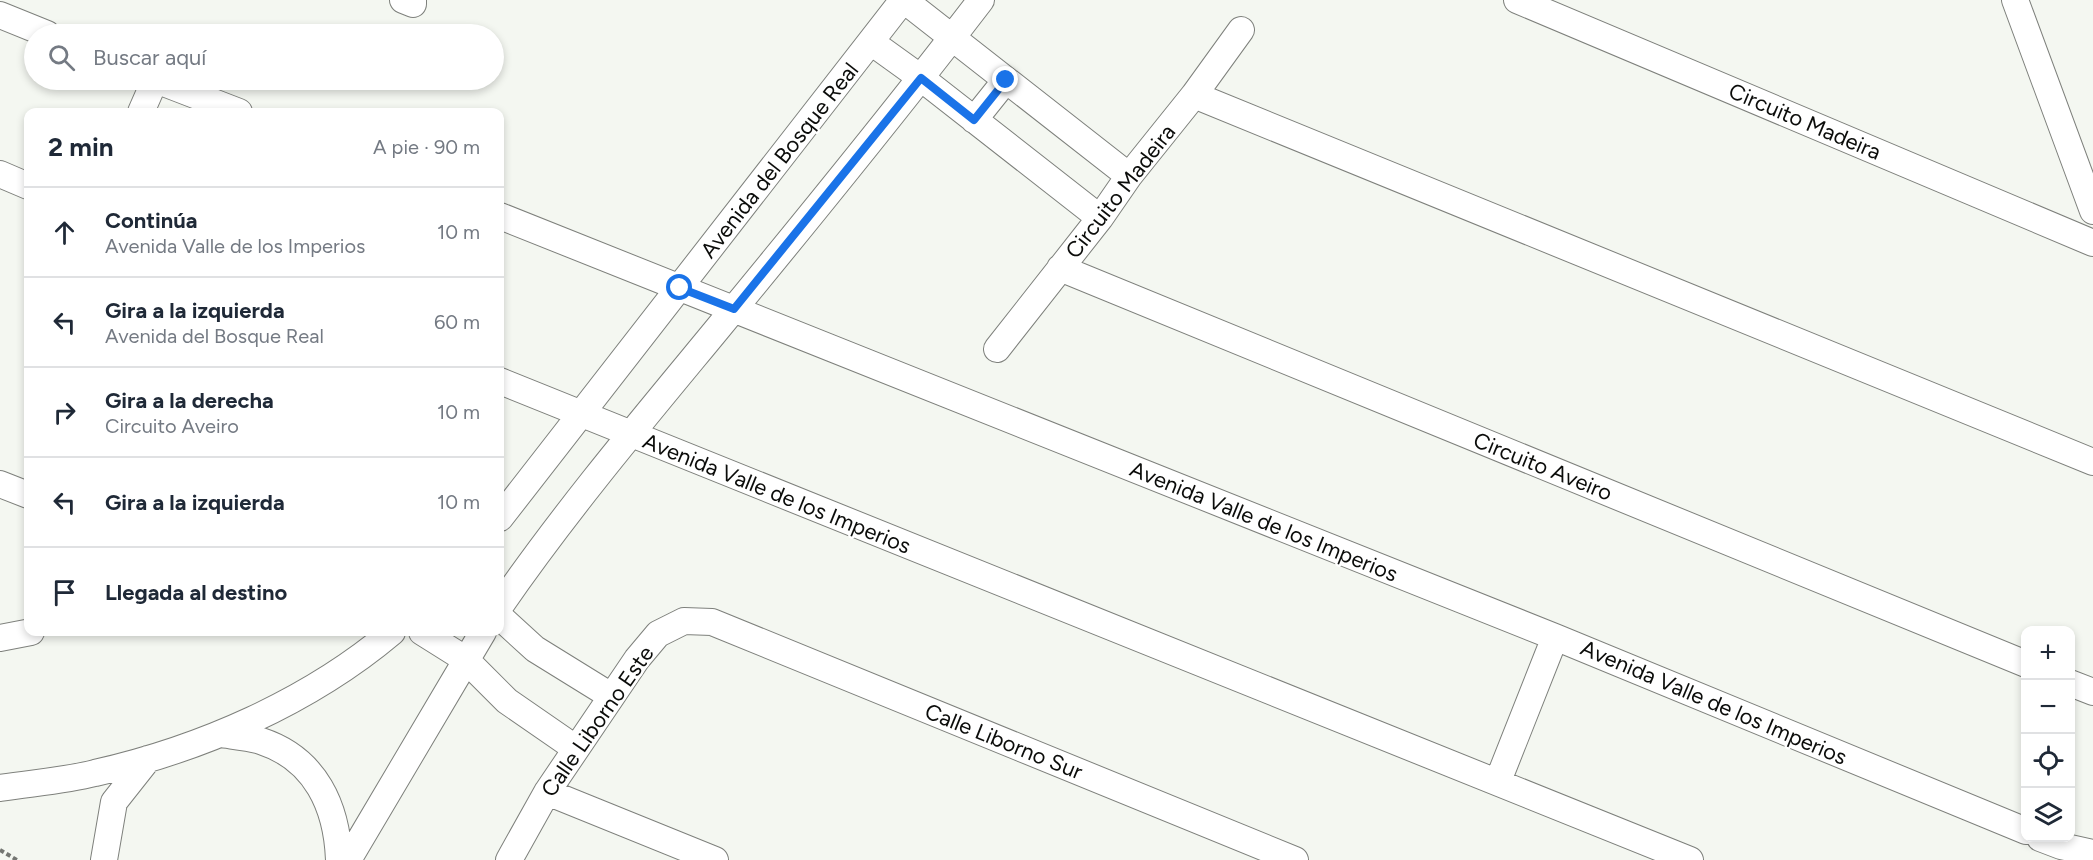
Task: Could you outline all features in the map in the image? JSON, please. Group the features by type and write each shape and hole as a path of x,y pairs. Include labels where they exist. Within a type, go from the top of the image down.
{"street":[{"path":"904,0 1129,176"},
{"name":"Avenida del Bosque Real","path":"504,513 904,0"},
{"path":"504,600 535,555 631,434 921,78 981,0"},
{"name":"Circuito Madeira","path":"1517,0 2093,243"},
{"path":"2015,0 2093,211"},
{"path":"0,15 24,25"},
{"name":"Circuito Madeira","path":"997,349 1100,218 1129,176 1194,95 1241,30"},
{"path":"871,42 921,78 1100,218"},
{"path":"974,120 1006,80"},
{"path":"143,108 151,90"},
{"path":"182,90 229,108"},
{"path":"1194,95 2093,462"},
{"path":"0,174 24,184"},
{"name":"Avenida Valle de los Imperios","path":"504,218 1555,637 2021,829"},
{"name":"Circuito Aveiro","path":"1060,268 2021,662"},
{"name":"Avenida Valle de los Imperios","path":"504,383 1690,860"},
{"path":"0,484 24,493"},
{"path":"504,621 535,649 611,696"},
{"name":"Calle Liborno Este","path":"509,860 575,748 658,634 684,621 712,622"},
{"name":"Calle Liborno Sur","path":"712,622 1295,860"},
{"path":"0,638 24,633"},
{"path":"0,788 93,774 148,759 220,734 266,714 374,648 388,636"},
{"path":"428,636 465,659 507,701 575,748"},
{"path":"348,860 480,636"},
{"path":"1497,781 1555,637"},
{"path":"2075,685 2093,692"},
{"path":"220,734 262,741 299,762 326,794 338,830 339,860"},
{"path":"104,860 114,802 148,759"},
{"path":"547,792 715,860"},
{"path":"2052,842 2093,853"}],"path":[{"path":"0,850 17,860"}],"route":[{"path":"680,288 734,309 921,78 974,120 1006,80"}]}
